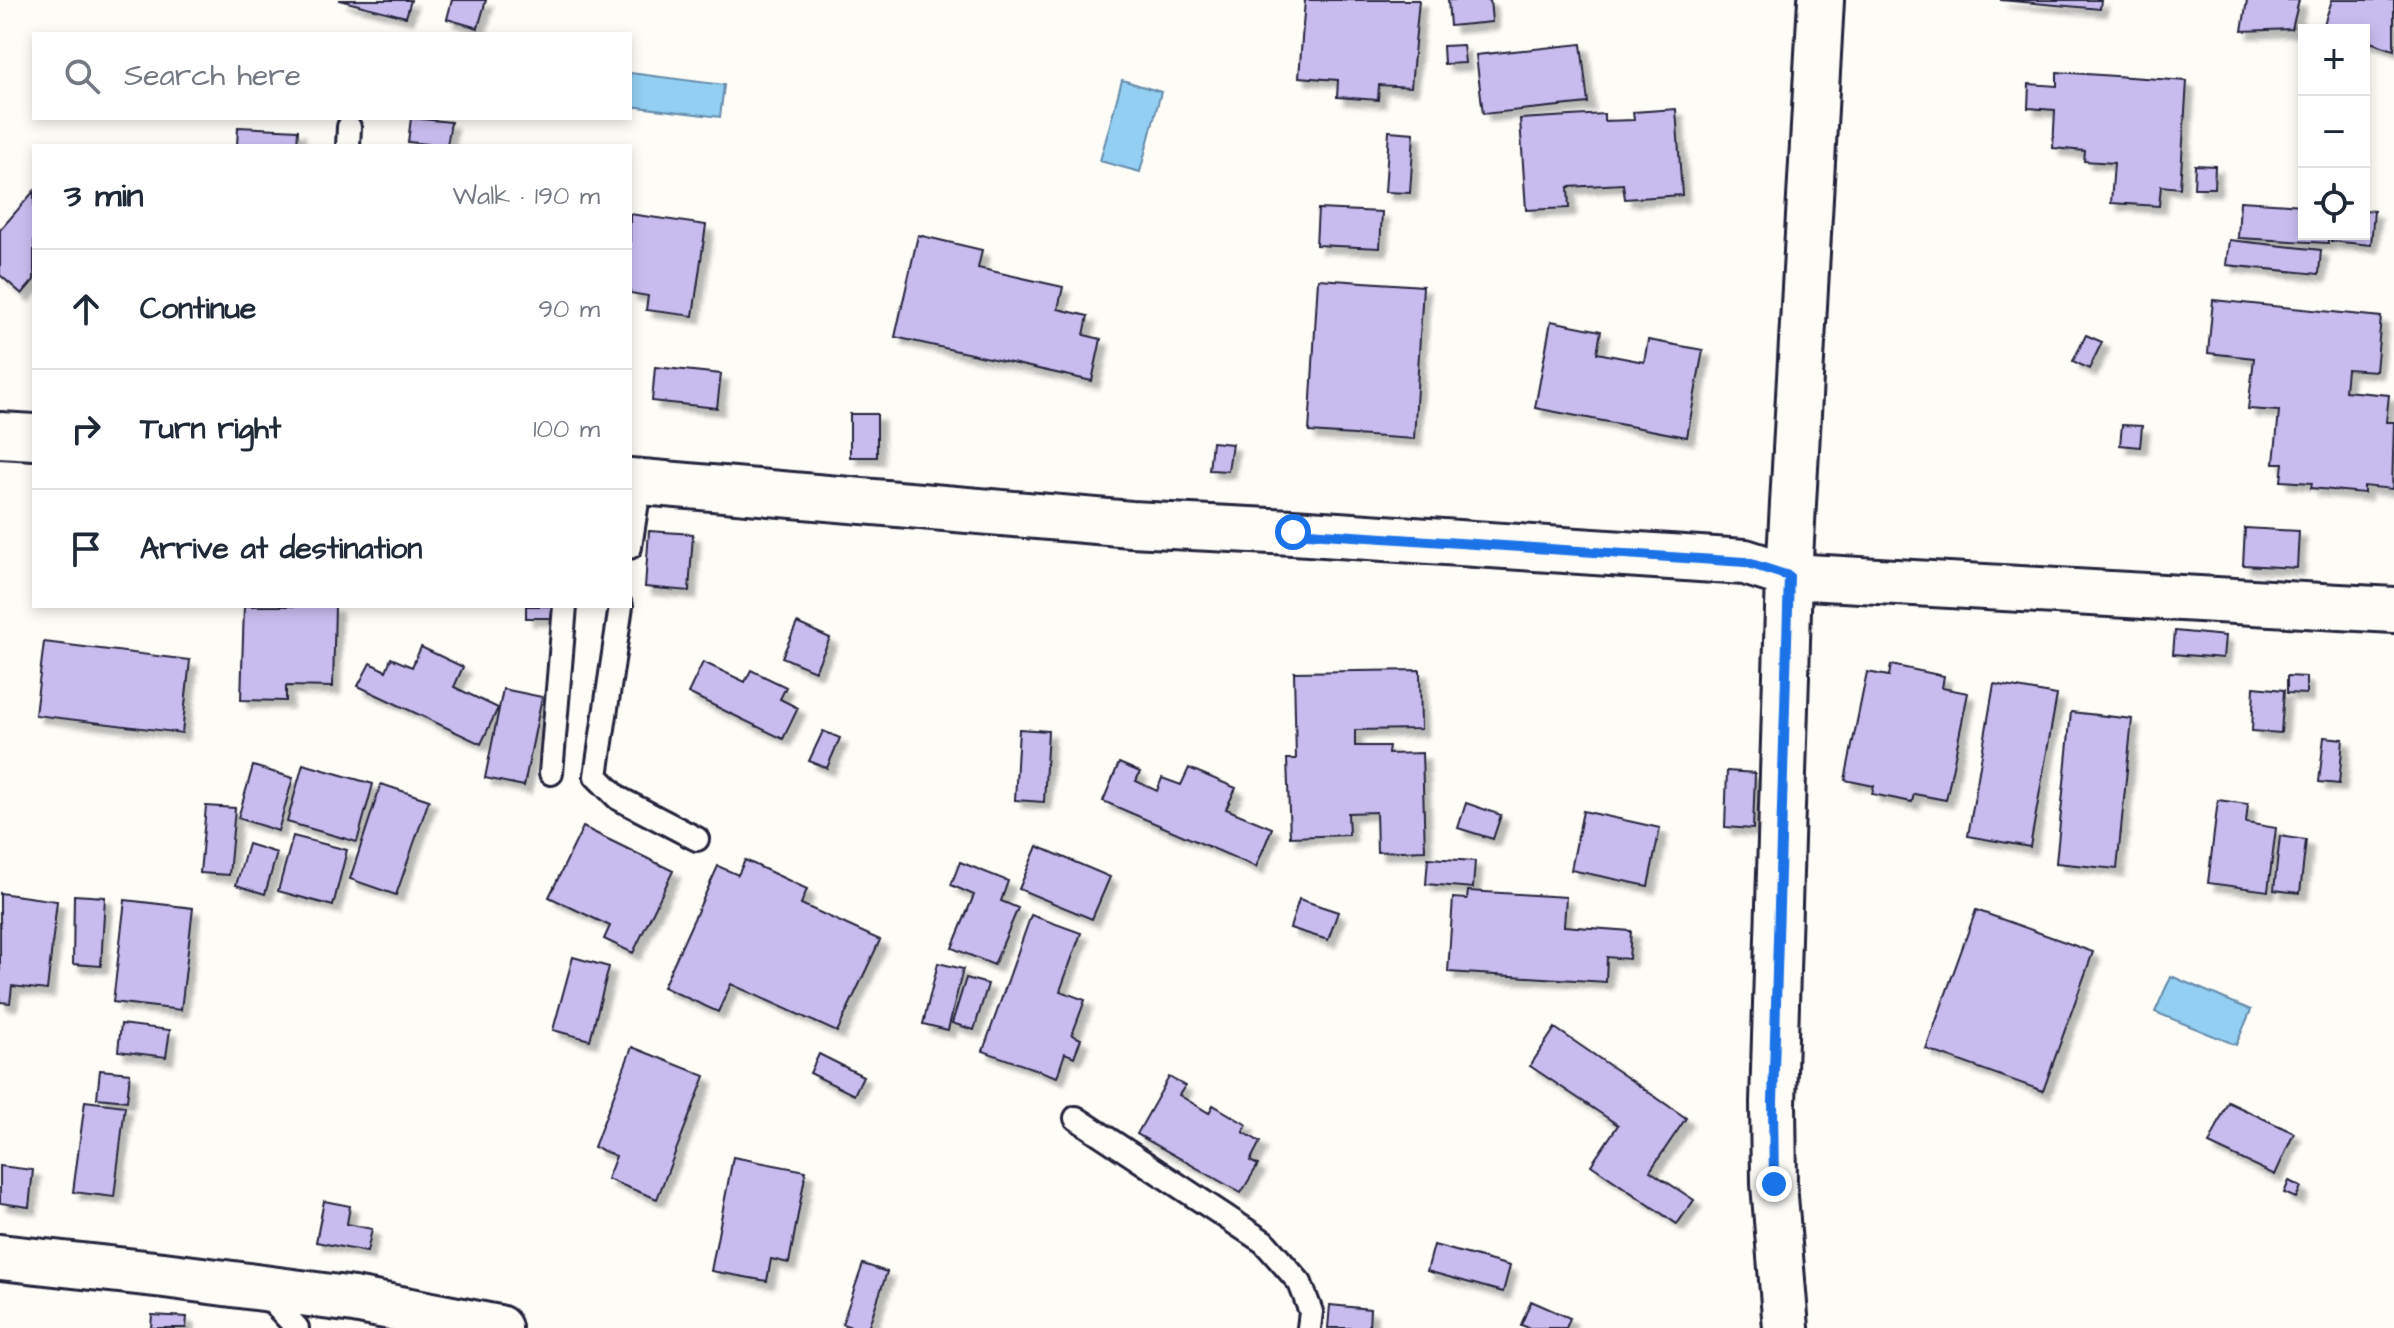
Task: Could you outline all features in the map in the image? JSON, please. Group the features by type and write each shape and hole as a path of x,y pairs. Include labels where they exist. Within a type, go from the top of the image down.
{"street":[{"path":"1786,1328 1774,1184 1773,1103 1789,576 1821,0"},
{"path":"0,435 32,437"},
{"path":"635,481 1131,524 1745,562 1789,576 2394,610"},
{"path":"0,1257 354,1300 496,1328"}],"lane":[{"path":"632,521 635,481"},
{"path":"551,773 565,608"},
{"path":"621,608 596,776 618,798 697,839"},
{"path":"1076,1118 1264,1242 1300,1283 1311,1312 1309,1328"},
{"path":"257,1287 297,1328"}],"water":[{"path":"632,73 724,85 720,117 632,106"},
{"path":"1122,80 1161,92 1140,172 1100,161"},
{"path":"2171,976 2251,1010 2236,1045 2155,1012"}],"building":[{"path":"339,0 411,0 406,17"},
{"path":"452,0 486,0 478,28 447,19"},
{"path":"1305,0 1419,0 1411,87 1379,85 1378,100 1337,97 1338,80 1299,77"},
{"path":"1448,0 1490,0 1492,22 1450,26"},
{"path":"2000,0 2101,0 2100,9"},
{"path":"2247,0 2299,0 2292,29 2242,31"},
{"path":"2332,0 2394,0 2394,50 2370,42 2370,24 2324,24"},
{"path":"1581,44 1588,103 1483,114 1476,55"},
{"path":"1463,45 1465,63 1444,64 1443,46"},
{"path":"2057,72 2187,81 2180,188 2161,186 2159,206 2111,203 2114,163 2084,161 2085,151 2053,148 2055,110 2028,108 2029,84 2057,86"},
{"path":"1676,109 1682,195 1625,199 1623,184 1568,187 1569,208 1526,210 1520,119 1604,114 1604,121 1634,120 1633,112"},
{"path":"411,120 451,122 447,144 408,142"},
{"path":"238,127 298,130 297,144 237,144"},
{"path":"1389,131 1414,133 1410,193 1385,192"},
{"path":"2195,165 2215,166 2214,188 2194,188"},
{"path":"32,193 32,282 22,294 0,275 0,230"},
{"path":"2240,201 2298,205 2298,240 2328,240 2328,243 2238,238"},
{"path":"1318,209 1382,212 1380,248 1316,245"},
{"path":"2370,211 2374,211 2371,245 2331,241 2370,240"},
{"path":"632,214 706,225 693,316 646,310 648,296 632,293"},
{"path":"918,235 982,250 978,268 1063,287 1058,309 1088,316 1084,335 1101,339 1092,381 895,337"},
{"path":"2229,240 2321,250 2319,274 2226,265"},
{"path":"1318,279 1423,286 1414,439 1309,432"},
{"path":"2213,300 2381,317 2376,371 2347,369 2345,391 2389,395 2386,422 2394,422 2392,489 2364,486 2364,493 2311,488 2312,483 2281,481 2283,463 2274,463 2279,411 2248,409 2254,358 2208,353"},
{"path":"1551,321 1601,331 1597,353 1644,362 1648,340 1703,350 1687,437 1535,408"},
{"path":"2086,335 2102,342 2089,369 2073,361"},
{"path":"655,367 721,374 717,408 652,401"},
{"path":"850,414 877,414 877,457 850,457"},
{"path":"2122,425 2142,426 2140,447 2120,445"},
{"path":"1212,442 1232,444 1228,471 1209,470"},
{"path":"2245,528 2299,531 2297,568 2243,565"},
{"path":"649,531 693,534 689,591 645,587"},
{"path":"244,608 335,608 333,687 286,686 286,701 241,700"},
{"path":"526,608 554,608 555,618 526,618"},
{"path":"797,623 830,638 815,671 782,657"},
{"path":"2175,631 2225,636 2223,658 2173,654"},
{"path":"44,642 190,660 182,733 35,715"},
{"path":"421,647 463,667 454,687 498,708 481,744 358,686 370,663 386,671 391,658 412,667"},
{"path":"703,662 745,682 751,670 786,687 780,699 798,708 783,739 688,693"},
{"path":"1891,665 1944,676 1942,688 1968,693 1946,800 1914,794 1912,802 1872,794 1874,786 1845,780 1867,672 1889,676"},
{"path":"1420,670 1421,729 1355,730 1355,746 1389,746 1388,754 1422,753 1425,850 1377,852 1376,812 1348,813 1349,835 1290,837 1287,759 1296,759 1294,672"},
{"path":"2287,676 2306,677 2306,694 2287,693"},
{"path":"1994,684 2057,695 2030,847 1968,836"},
{"path":"2254,687 2284,690 2281,733 2252,731"},
{"path":"503,689 542,697 524,786 485,778"},
{"path":"2071,712 2132,719 2117,869 2056,863"},
{"path":"1019,729 1048,731 1044,802 1015,800"},
{"path":"823,731 840,738 827,768 809,761"},
{"path":"2324,737 2343,739 2339,784 2319,782"},
{"path":"1119,763 1140,772 1136,781 1157,791 1162,778 1181,785 1189,768 1236,788 1226,809 1272,828 1256,867 1103,801"},
{"path":"303,764 373,784 357,842 287,822"},
{"path":"253,766 293,778 278,831 238,818"},
{"path":"1727,771 1755,773 1753,829 1725,827"},
{"path":"381,784 429,800 396,895 350,879"},
{"path":"2218,800 2248,804 2246,823 2276,828 2268,891 2208,883"},
{"path":"1466,803 1501,815 1493,839 1458,828"},
{"path":"206,806 235,808 229,875 200,873"},
{"path":"1583,811 1660,828 1648,886 1571,870"},
{"path":"583,827 673,871 633,953 604,939 610,926 549,897"},
{"path":"293,836 347,850 333,906 278,891"},
{"path":"2280,836 2306,840 2300,893 2274,890"},
{"path":"248,844 277,853 265,894 236,885"},
{"path":"1037,846 1110,877 1092,919 1019,889"},
{"path":"1428,858 1475,861 1473,888 1426,884"},
{"path":"745,860 807,889 801,904 880,940 837,1032 731,984 718,1012 663,987 718,866 738,875"},
{"path":"960,862 1008,881 1001,901 1018,908 994,965 952,948 974,895 951,885"},
{"path":"1468,891 1566,897 1564,926 1631,931 1629,959 1607,957 1606,982 1448,972 1453,898 1467,899"},
{"path":"0,893 57,901 47,990 12,986 10,1003 0,1002"},
{"path":"74,895 105,897 101,966 73,964"},
{"path":"1299,899 1338,912 1328,940 1290,928"},
{"path":"125,900 193,908 181,1010 113,1002"},
{"path":"1976,910 2093,952 2043,1091 1926,1049"},
{"path":"1031,915 1081,933 1060,991 1085,1000 1072,1035 1081,1039 1074,1057 1065,1053 1057,1077 983,1051"},
{"path":"573,957 609,967 590,1040 553,1030"},
{"path":"938,963 963,969 948,1030 923,1024"},
{"path":"966,978 988,984 974,1030 952,1023"},
{"path":"121,1024 170,1030 166,1057 118,1051"},
{"path":"1555,1028 1686,1118 1650,1171 1694,1200 1677,1224 1591,1165 1618,1125 1530,1066"},
{"path":"632,1047 705,1076 657,1199 607,1179 616,1156 594,1147"},
{"path":"819,1054 863,1076 854,1095 810,1073"},
{"path":"100,1070 130,1073 127,1101 97,1098"},
{"path":"1169,1077 1185,1086 1179,1095 1209,1113 1213,1105 1247,1125 1243,1132 1260,1142 1250,1161 1258,1165 1241,1193 1137,1134"},
{"path":"85,1101 125,1106 114,1197 73,1192"},
{"path":"2228,1102 2294,1133 2275,1175 2209,1144"},
{"path":"733,1157 806,1171 789,1263 771,1259 767,1281 711,1271"},
{"path":"0,1166 33,1170 29,1207 0,1203"},
{"path":"2289,1181 2301,1187 2296,1198 2284,1193"},
{"path":"324,1201 350,1206 347,1224 372,1229 367,1252 316,1242"},
{"path":"1434,1245 1510,1266 1503,1292 1427,1271"},
{"path":"863,1264 887,1272 868,1328 855,1328 842,1324"},
{"path":"1531,1301 1570,1318 1566,1328 1529,1328 1521,1325"},
{"path":"1330,1305 1370,1309 1369,1328 1328,1328"},
{"path":"152,1315 187,1317 186,1328 151,1328"}],"route":[{"path":"1293,532 1745,562 1789,576 1773,1103 1774,1184"}]}
